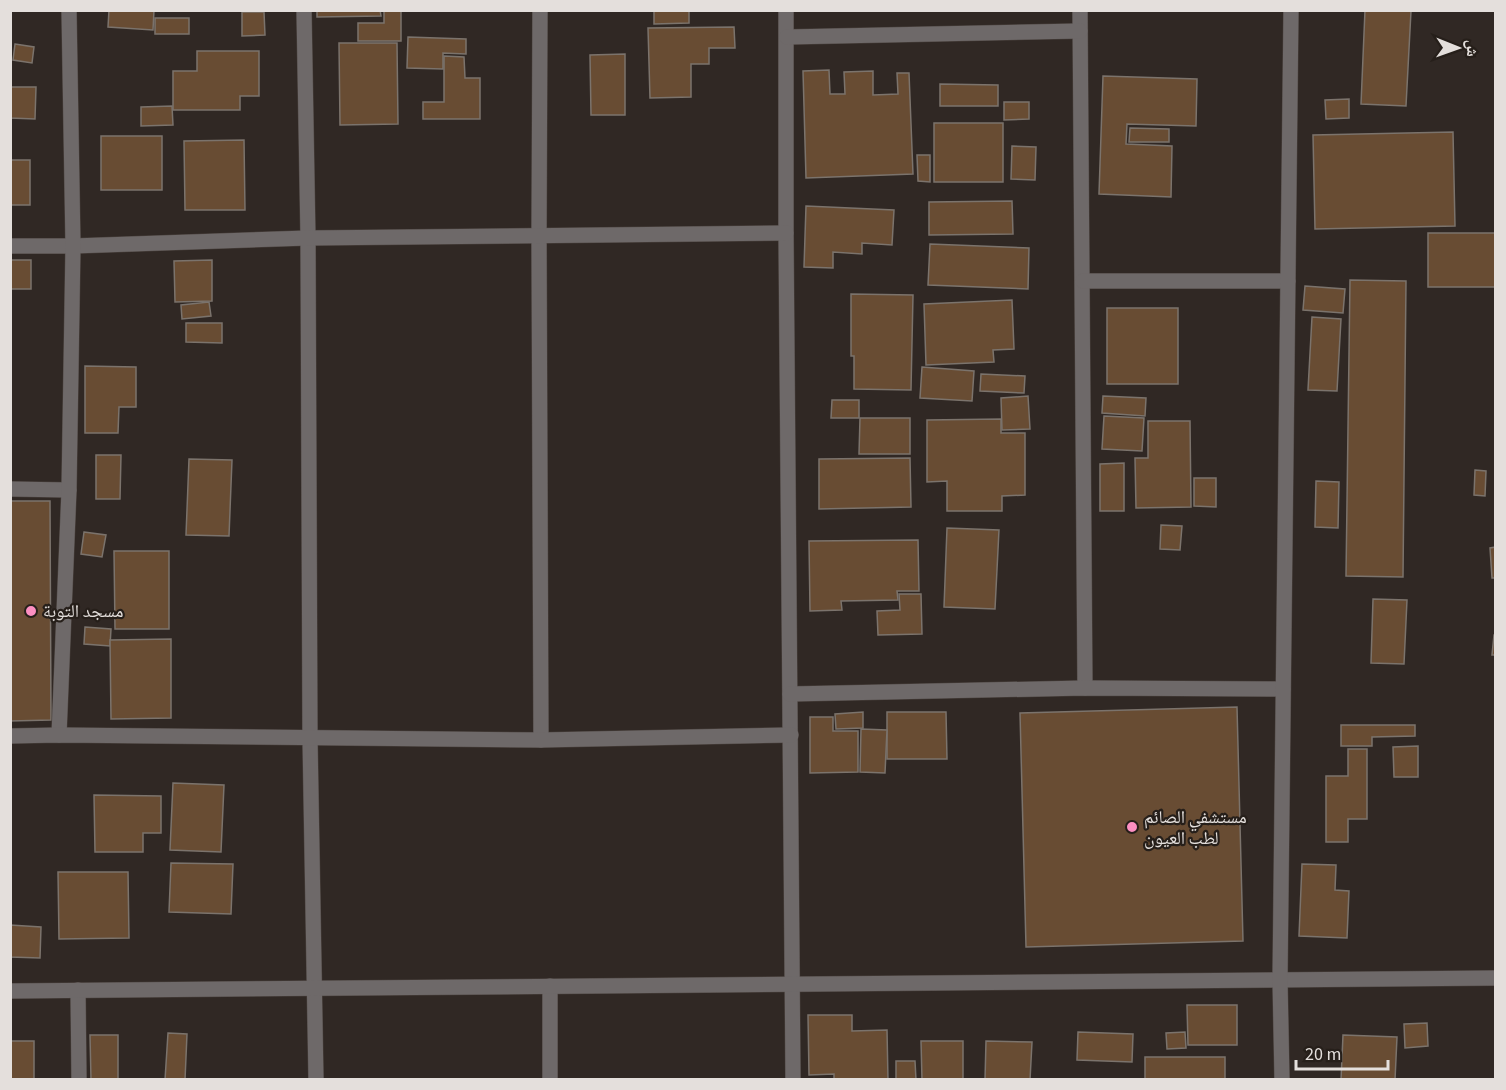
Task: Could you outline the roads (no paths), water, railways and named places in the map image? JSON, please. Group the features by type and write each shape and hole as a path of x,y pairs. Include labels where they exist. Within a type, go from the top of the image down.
{"street":[{"path":"59,735 69,490 73,246 69,10"},
{"path":"304,10 308,238 310,738 316,1080"},
{"path":"540,10 541,740"},
{"path":"786,10 793,1080"},
{"path":"1080,10 1085,688"},
{"path":"1282,1080 1280,980 1291,10"},
{"path":"787,37 1080,32"},
{"path":"10,246 308,238 786,233"},
{"path":"1083,281 1288,281"},
{"path":"10,489 69,490"},
{"path":"790,694 1085,688 1283,689"},
{"path":"10,736 541,740 791,735"},
{"path":"10,991 1496,978"},
{"path":"549,986 550,1080"},
{"path":"78,990 79,1080"}],"place":[{"name":"مسجد التوبة","path":"31,611"},
{"name":"مستشفي الصائم لطب العيون","path":"1132,827"}]}
